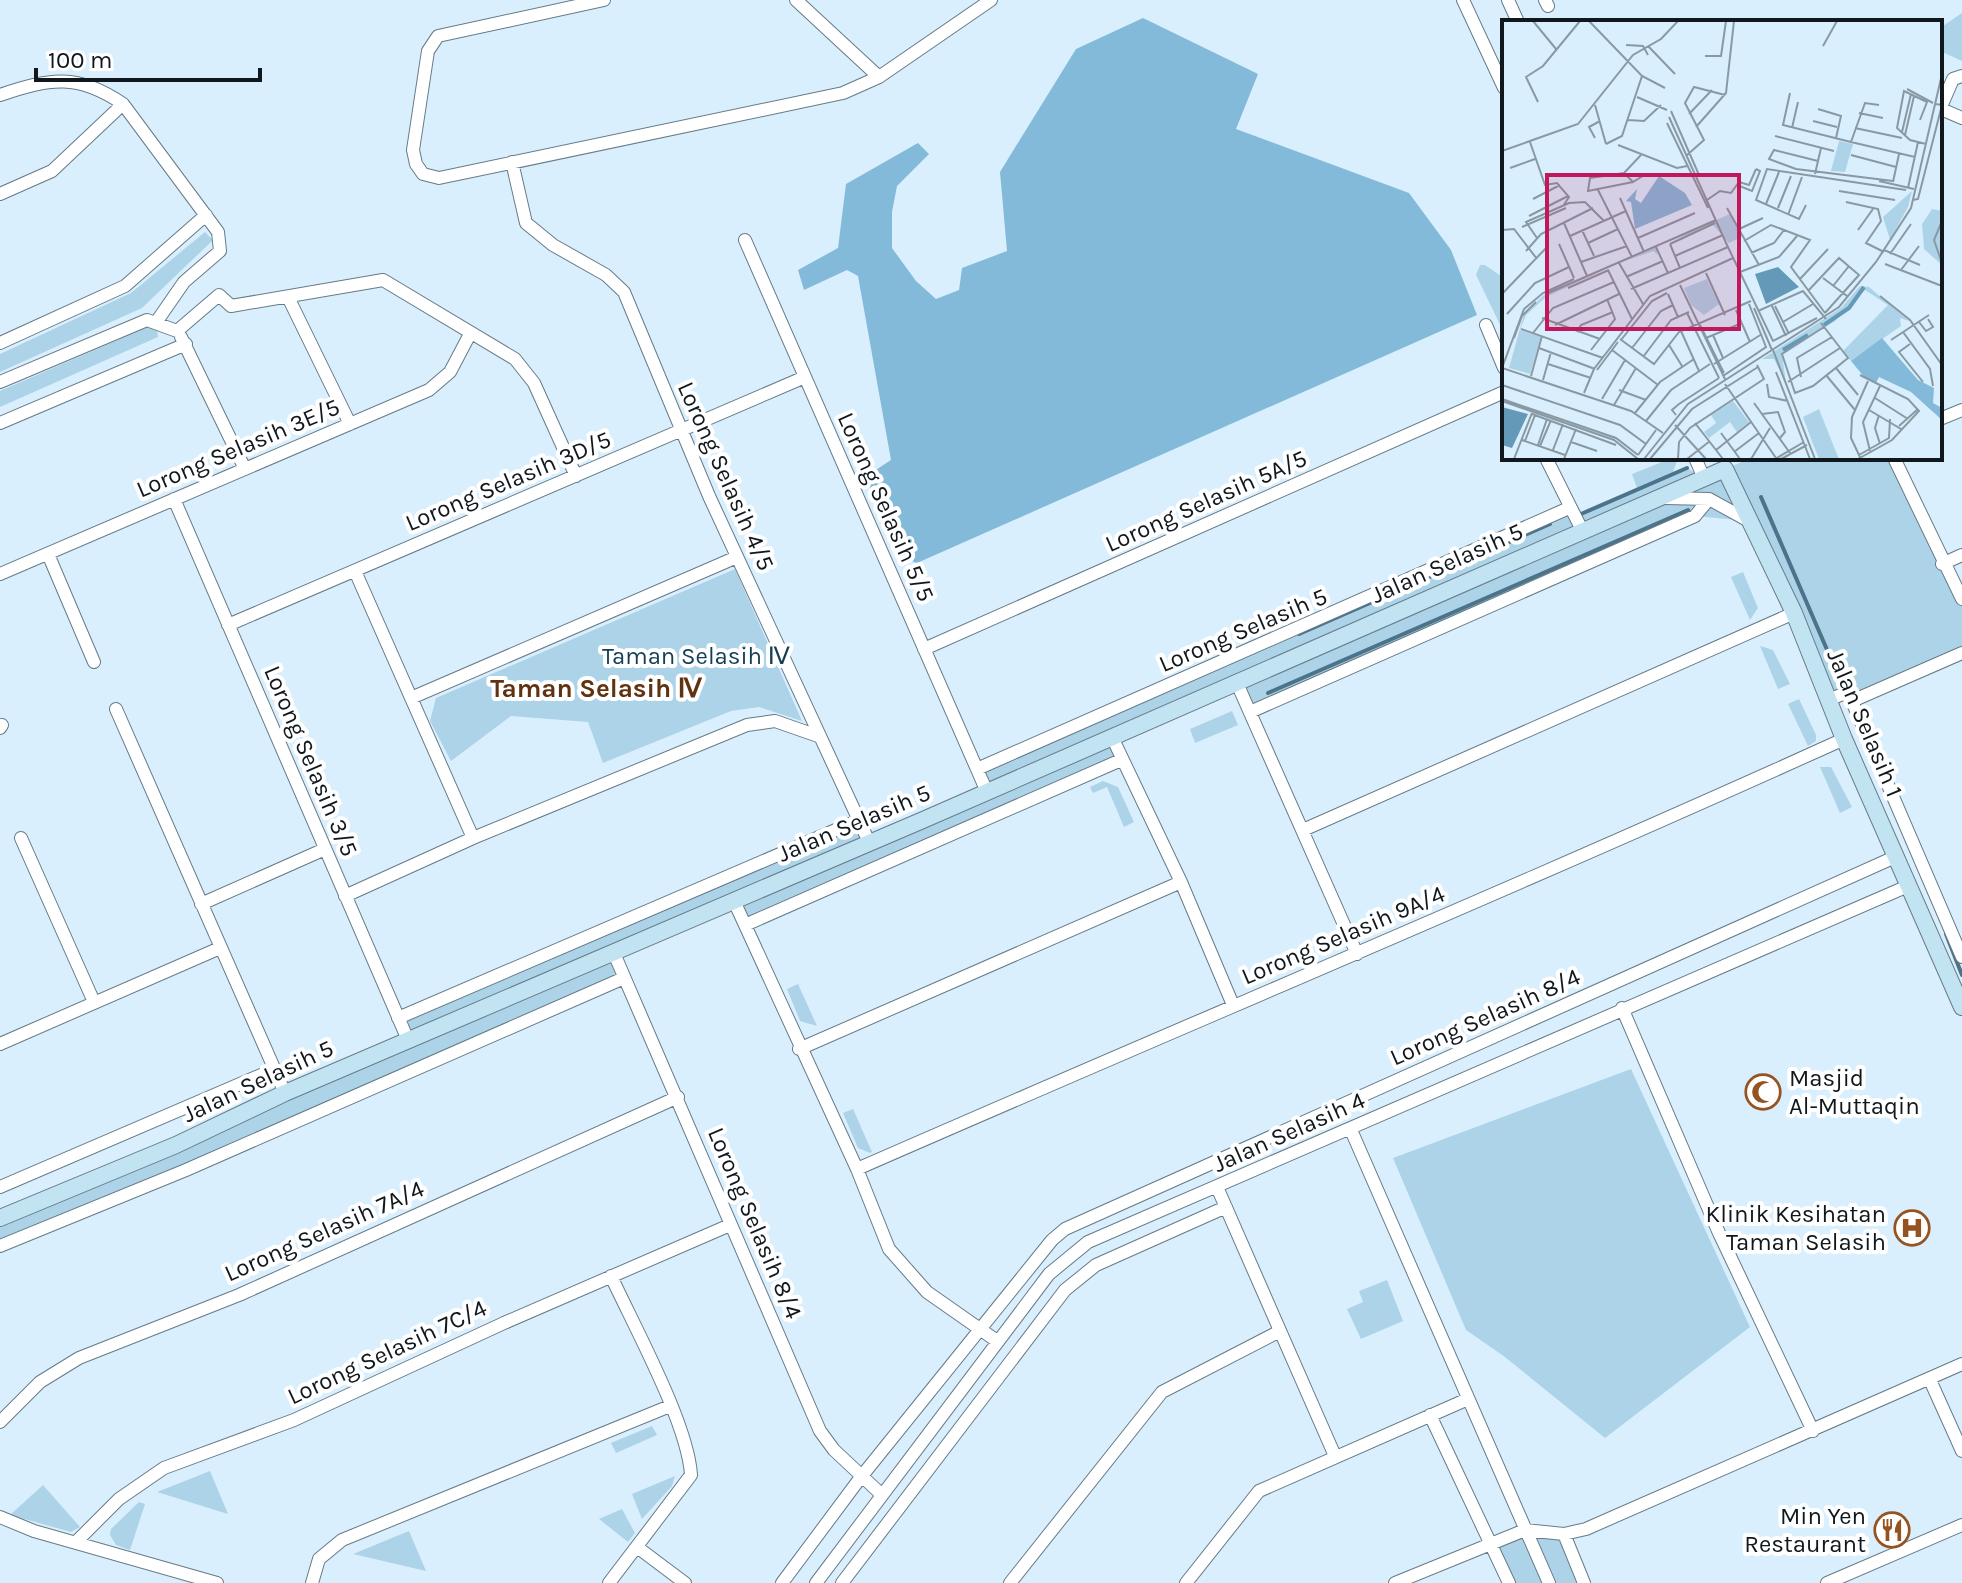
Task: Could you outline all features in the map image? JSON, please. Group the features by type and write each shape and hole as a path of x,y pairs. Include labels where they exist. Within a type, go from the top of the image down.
{"street":[{"path":"604,0 438,36 428,51 413,150 416,164 423,174 439,178 843,93 879,77 991,0"},
{"path":"796,0 879,77"},
{"path":"1463,0 1502,84"},
{"path":"1508,0 1517,20"},
{"path":"1942,106 1953,79 1962,76"},
{"path":"0,95 31,85 67,81 96,87 123,104 218,232 220,251 184,282 157,321"},
{"path":"0,194 52,171 123,104"},
{"path":"1942,109 1962,118"},
{"name":"Lorong Selasih 4/5","path":"512,162 526,223 553,245 606,275 624,292 737,557 869,842"},
{"path":"0,343 125,286 206,215"},
{"name":"Lorong Selasih 5/5","path":"745,240 987,792"},
{"path":"177,331 219,295 231,306 383,280 515,359 534,383 576,476"},
{"path":"288,297 350,424"},
{"path":"0,382 127,326 157,321 177,331 186,344 245,469"},
{"path":"1486,325 1502,363"},
{"name":"Lorong Selasih 3E/5","path":"0,574 429,390 450,372 470,334"},
{"path":"0,423 186,344"},
{"name":"Lorong Selasih 3D/5","path":"228,625 805,377"},
{"name":"Lorong Selasih 5A/5","path":"924,649 1502,393"},
{"path":"1942,418 1962,410"},
{"path":"1547,460 1582,530"},
{"path":"1696,460 1704,478"},
{"path":"1895,460 1942,564 1962,599"},
{"name":"Jalan Selasih 5","path":"0,1218 176,1145 285,1093 987,792 1704,478 1723,464"},
{"name":"Jalan Selasih 1","path":"1723,464 1794,613 1844,739 1961,1001"},
{"name":"Lorong Selasih 3/5","path":"174,499 408,1040"},
{"path":"1655,499 1709,499 1749,521"},
{"path":"1250,712 1695,516 1709,499"},
{"name":"Lorong Selasih 5","path":"977,769 1569,508"},
{"path":"48,554 94,662"},
{"path":"1942,564 1962,555"},
{"path":"411,698 737,557"},
{"path":"355,571 473,838"},
{"path":"1303,830 1794,613"},
{"path":"1852,701 1962,653"},
{"path":"1236,681 1357,954"},
{"path":"1828,700 1848,692 1962,957"},
{"path":"116,709 285,1093"},
{"path":"345,896 473,838 747,725 775,721 818,736"},
{"path":"1112,737 1181,882 1233,1005"},
{"name":"Lorong Selasih 9A/4","path":"857,1169 1357,954 1844,739"},
{"path":"745,925 1121,760"},
{"name":"Jalan Selasih 5","path":"398,1018 859,820"},
{"path":"21,838 94,1002"},
{"path":"201,904 325,849"},
{"name":"Lorong Selasih 8/4","path":"782,1583 978,1329 1052,1240 1065,1229 1895,857"},
{"path":"799,1049 1181,882"},
{"name":"Jalan Selasih 4","path":"816,1583 997,1341 1064,1258 1088,1242 1908,886"},
{"path":"734,901 799,1049 857,1169 889,1249 901,1267 927,1292 997,1341"},
{"path":"628,921 637,941"},
{"path":"0,1044 220,948"},
{"name":"Lorong Selasih 8/4","path":"613,951 820,1431 861,1477 882,1495"},
{"path":"0,1246 186,1170 624,978"},
{"path":"1622,1008 1719,1233 1813,1431"},
{"path":"1460,1052 1470,1075"},
{"name":"Jalan Selasih 5","path":"0,1187 275,1069"},
{"name":"Lorong Selasih 7A/4","path":"0,1422 40,1382 79,1358 239,1295 678,1097"},
{"path":"1351,1130 1549,1583"},
{"path":"1217,1187 1335,1456"},
{"path":"842,1583 1065,1290 1096,1265 1226,1207"},
{"name":"Lorong Selasih 7C/4","path":"77,1541 119,1499 164,1468 294,1420 730,1225"},
{"path":"609,1583 691,1475 691,1462 670,1406 611,1276"},
{"path":"1010,1583 1162,1392 1280,1331"},
{"path":"1395,1583 1525,1530 1564,1534 1586,1529 1962,1364"},
{"path":"1930,1380 1962,1451"},
{"path":"1186,1583 1259,1491 1468,1399"},
{"path":"312,1583 319,1559 342,1540 670,1406"},
{"path":"1430,1415 1509,1583"},
{"path":"0,1517 34,1531 217,1583"},
{"path":"1827,1583 1962,1525"},
{"path":"1564,1534 1584,1583"},
{"path":"637,1547 685,1583"}],"green space":[{"path":"1962,13 1962,61 1942,52 1942,27"},
{"path":"205,232 213,240 142,308 0,372 0,354 131,293"},
{"path":"1480,265 1485,265 1502,277 1502,329 1476,275"},
{"path":"150,326 157,330 158,337 0,407 0,391"},
{"path":"1667,460 1677,460 1673,472 1687,468 1704,478 1746,460 1895,460 1962,599 1962,653 1852,701 1848,692 1828,700 1749,521 1695,516 1250,712 1237,682 1112,736 1121,761 745,925 733,901 613,951 624,978 0,1246 0,1218 408,1040 398,1018 859,820 869,842 987,792 977,769 1577,505 1582,513 1637,488 1632,474"},
{"name":"Taman Selasih Ⅳ","path":"735,569 802,721 759,707 731,711 603,763 588,722 511,716 451,761 430,721 436,698"},
{"path":"1743,572 1758,608 1750,620 1731,577"},
{"path":"1760,646 1773,650 1790,684 1778,689"},
{"path":"1799,699 1816,735 1816,741 1808,746 1788,704"},
{"path":"1232,711 1238,725 1195,743 1190,729"},
{"path":"1820,767 1831,767 1852,807 1840,813"},
{"path":"1103,781 1118,787 1134,822 1124,827 1107,787 1093,793 1090,787"},
{"path":"798,984 817,1026 800,1021 787,989"},
{"path":"1631,1069 1750,1327 1605,1438 1505,1357 1466,1330 1393,1158"},
{"path":"853,1109 870,1153 858,1148 843,1113"},
{"path":"1387,1280 1403,1321 1361,1339 1347,1309 1363,1302 1359,1291"},
{"path":"652,1426 657,1435 616,1453 611,1443"},
{"path":"210,1471 228,1514 157,1492"},
{"path":"675,1476 672,1486 642,1519 632,1494"},
{"path":"43,1485 80,1527 71,1532 10,1515"},
{"path":"139,1502 145,1504 130,1550 116,1545 110,1535 111,1529"},
{"path":"622,1509 635,1533 628,1542 599,1519"},
{"path":"1525,1530 1564,1534 1584,1583 1509,1583 1491,1542"},
{"path":"409,1531 426,1571 353,1554"}],"shaded area":[{"path":"1143,18 1258,74 1236,129 1409,193 1451,250 1477,315 917,563 900,557 865,477 891,460 858,276 847,270 804,290 798,270 838,248 846,184 918,143 929,154 897,186 892,212 892,248 916,281 936,299 959,290 962,268 1007,251 1000,172 1076,49"}],"waterway":[{"path":"1581,514 1687,468"},
{"path":"1761,497 1844,689"},
{"path":"1268,693 1688,510"},
{"path":"1299,634 1550,524"},
{"path":"1946,934 1962,975"}],"place":[{"name":"Masjid Al-Muttaqin","path":"1763,1092"},
{"name":"Klinik Kesihatan Taman Selasih","path":"1912,1228"},
{"name":"Min Yen Restaurant","path":"1892,1530"}],"district":[{"name":"Taman Selasih Ⅳ","path":"596,688"}]}
